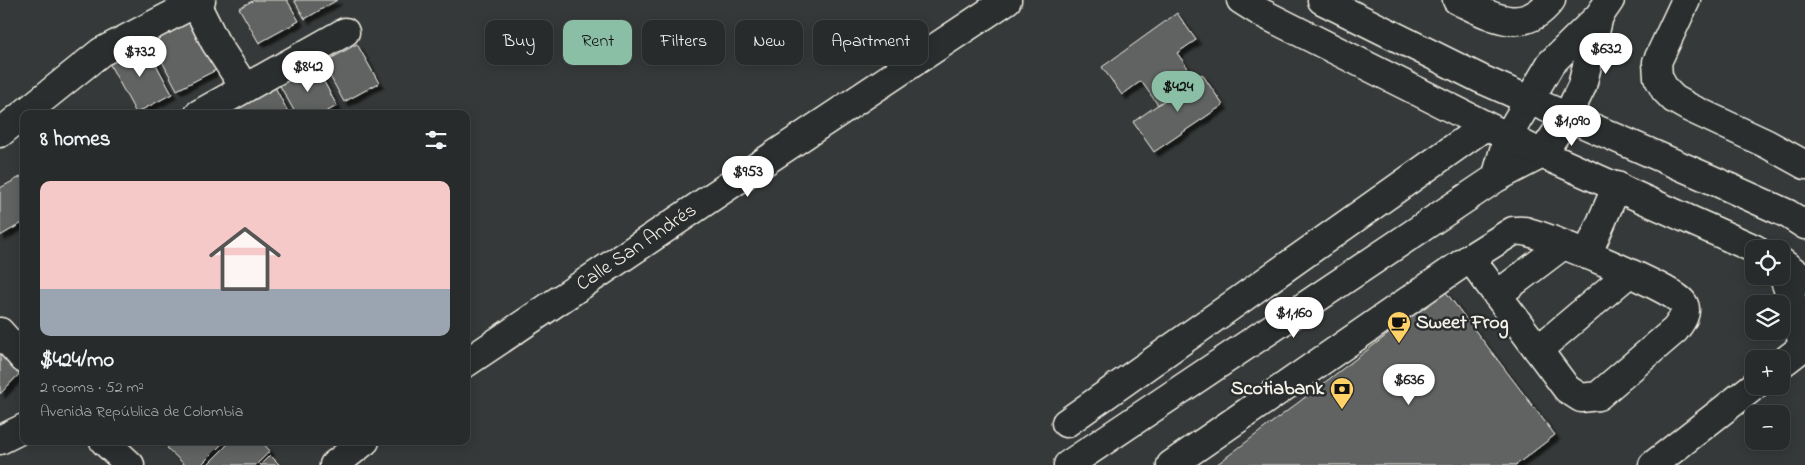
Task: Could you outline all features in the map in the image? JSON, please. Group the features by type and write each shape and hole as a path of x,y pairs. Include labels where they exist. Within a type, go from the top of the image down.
{"street":[{"name":"Calle San Andrés","path":"470,360 1007,0"},
{"path":"1241,0 1260,12 1542,154 1745,245"},
{"path":"1322,0 1472,74 1718,182 1788,214 1805,225"},
{"path":"1457,0 1490,16 1509,21 1522,21 1535,16 1551,0"},
{"path":"1686,0 1657,62 1658,77 1665,90 1674,99 1690,108 1767,144 1805,165"},
{"path":"29,110 101,52 198,1 215,42 245,88"},
{"path":"1066,423 1496,131 1528,100 1551,63 1604,8"},
{"path":"1078,462 1496,178 1542,154 1567,117 1582,86 1604,8"},
{"path":"206,110 345,32"},
{"path":"0,133 20,117"},
{"path":"1496,131 1496,178"},
{"path":"1497,294 1575,250 1617,186"},
{"path":"1171,465 1470,258 1513,232 1521,230 1630,273 1676,295 1684,303 1685,312 1683,319 1675,330 1598,396 1581,398 1567,388 1470,258"},
{"path":"1790,269 1805,280"},
{"path":"1538,350 1630,273"},
{"path":"1786,285 1804,347 1790,357"},
{"path":"0,332 20,354"},
{"path":"1653,465 1745,393"},
{"path":"0,440 20,430"},
{"path":"108,445 130,465"}],"building":[{"path":"254,0 287,0 299,21 259,43 239,8"},
{"path":"294,0 337,0 305,19"},
{"path":"1177,13 1196,40 1177,53 1195,78 1158,105 1141,81 1122,95 1102,67"},
{"path":"193,21 218,69 177,90 152,42"},
{"path":"145,44 172,94 142,110 134,110 109,63"},
{"path":"357,44 379,83 344,102 323,63"},
{"path":"315,65 337,106 330,110 294,110 279,84"},
{"path":"1202,74 1223,105 1154,152 1133,122"},
{"path":"273,83 287,110 239,110 236,103"},
{"path":"20,177 20,224 0,236 0,188"},
{"path":"1445,291 1555,435 1516,465 1216,465"},
{"path":"0,344 20,365 20,373 0,394"},
{"path":"170,445 221,445 201,465 185,465 167,448"},
{"path":"227,445 265,445 270,451 256,465 207,465"},
{"path":"270,455 280,465 260,465"}],"place":[{"name":"Sweet Frog","path":"1399,344"},
{"name":"Scotiabank","path":"1342,410"}]}
